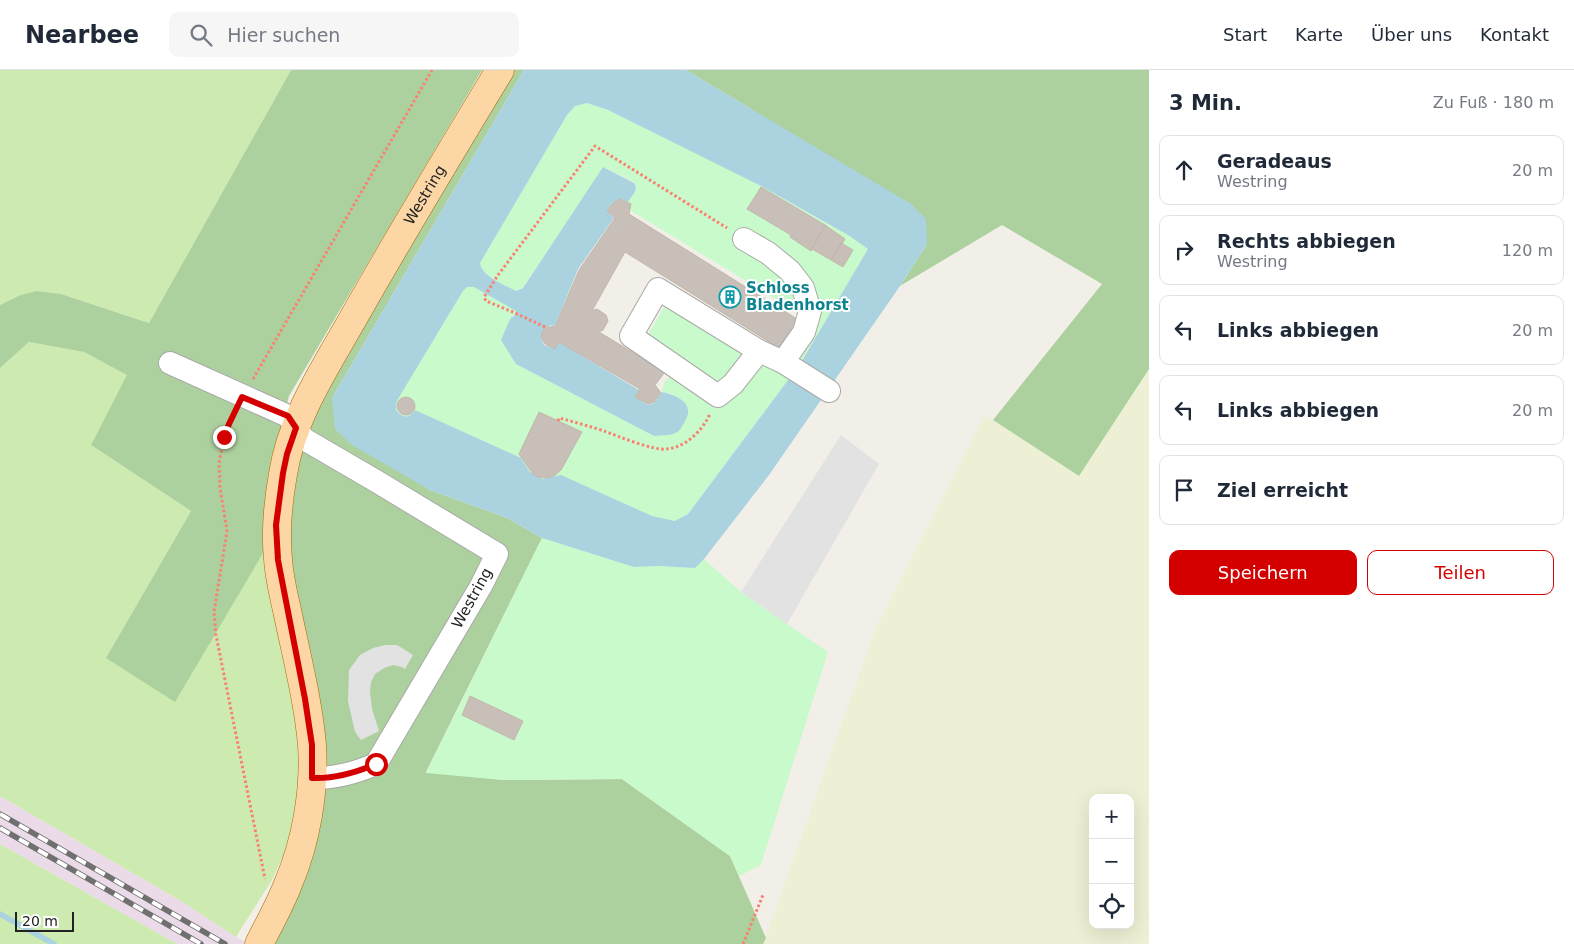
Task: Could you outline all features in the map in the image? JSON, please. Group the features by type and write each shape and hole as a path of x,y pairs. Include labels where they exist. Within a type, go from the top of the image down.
{"main road":[{"name":"Westring","path":"259,944 288,884 296,861 309,804 312,778 312,745 305,699 278,560 276,525 287,454 296,428 320,378 407,224 500,70"}],"lane":[{"path":"744,239 768,253 790,271 803,288 810,311 804,332 789,366"},
{"path":"759,351 733,384 718,396 631,336 658,289 759,351 789,366 829,391"},
{"path":"170,363 242,397 288,416 296,428"},
{"name":"Westring","path":"296,428 304,439 496,554 481,586 376,764 358,772 341,776 312,778"}],"path":[{"path":"266,887 219,654 214,612 227,531 220,488 219,463 224,437 242,397 432,70"},
{"path":"545,328 486,301 484,296 498,274 594,146 744,239"},
{"path":"558,421 559,418 665,449 678,446 692,438 705,424 718,396"},
{"path":"743,944 763,895"}],"shaded area":[{"path":"841,435 879,464 787,624 741,592"},
{"path":"397,645 413,655 405,669 393,665 375,674 371,682 370,692 372,709 379,731 361,740 355,732 348,701 349,670 360,655 373,648"},
{"path":"0,796 181,901 250,944 177,944 0,844"}],"green space":[{"path":"0,70 291,70 149,323 61,294 37,291 0,305"},
{"path":"291,70 482,70 289,396 275,454 266,548 175,702 106,658 191,511 91,445 127,375 84,352 29,342 0,368 0,305 21,295 37,291 61,294 149,323"},
{"path":"512,70 524,70 332,398 430,490 507,518 542,538 426,772 504,780 622,779 730,856 766,938 763,944 275,944 312,852 287,542 298,457 313,417 345,354"},
{"path":"686,70 1149,70 1149,369 1079,476 993,420 1102,284 1002,225 900,286 927,244 748,107"},
{"path":"587,103 608,110 761,186 848,235 868,249 800,364 688,514 675,521 652,516 543,479 530,472 521,458 415,411 413,414 406,416 396,410 398,399 467,287 474,287 516,311 515,315 510,319 516,364 654,436 673,394 662,392 664,382 670,377 718,409 727,395 651,341 649,333 664,307 672,305 773,365 804,316 631,211 631,204 628,202 635,193 634,182 604,167 523,287 516,291 494,280 484,272 480,263 567,115 575,106"},
{"path":"29,342 84,352 128,375 91,445 191,511 106,658 266,548 298,718 301,774 291,839 272,880 236,937 181,901 0,796 0,368"},
{"path":"1149,369 1149,944 763,944 876,627 984,417 993,420 1079,476"},
{"path":"542,538 634,567 695,568 704,559 741,592 828,652 761,865 739,876 730,856 622,779 504,780 426,773"},
{"path":"0,844 177,944 0,944"}],"water":[{"path":"524,70 686,70 911,204 926,219 927,244 900,286 769,475 695,568 634,567 542,538 507,518 430,490 352,445 335,429 332,398","holes":["587,103 608,110 761,186 848,235 868,249 800,364 688,514 675,521 652,516 561,475 543,479 530,472 521,458 415,410 408,416 401,415 396,410 398,399 463,291 467,287 474,287 516,311 515,315 510,319 501,340 516,364 654,436 672,434 680,430 688,411 687,406 679,398 662,392 654,403 648,405 635,397 639,390 559,342 555,349 544,345 541,336 545,326 555,326 578,269 614,218 607,211 611,204 620,199 628,202 635,192 636,187 634,183 603,167 523,288 516,291 494,280 481,268 480,263 567,115 575,106"]}],"building":[{"path":"761,187 825,225 811,251 790,237 791,235 747,209"},
{"name":"Schloss Bladenhorst","path":"620,199 631,204 629,214 797,319 779,348 625,252 592,311 597,309 606,315 608,321 603,330 599,332 665,372 655,385 661,393 654,402 648,404 635,397 640,389 559,342 555,349 545,344 541,336 545,326 555,327 579,270 615,218 607,211 612,204"},
{"path":"825,225 845,239 831,260 812,249"},
{"path":"841,243 853,250 843,267 831,260"},
{"path":"402,397 410,397 415,402 413,413 402,415 397,410 397,402"},
{"path":"539,412 582,432 561,470 554,476 546,478 533,474 519,454"},
{"path":"470,696 523,721 514,740 462,715"}],"waterway":[{"path":"0,914 54,944"}],"railway":[{"path":"0,814 225,944"},
{"path":"0,828 201,944"}],"place":[{"name":"Schloss Bladenhorst","path":"730,297"}],"route":[{"path":"224,437 242,397 288,416 296,428 283,473 276,525 278,560 283,592 305,699 312,745 312,778 341,776 358,772 376,764"}]}
